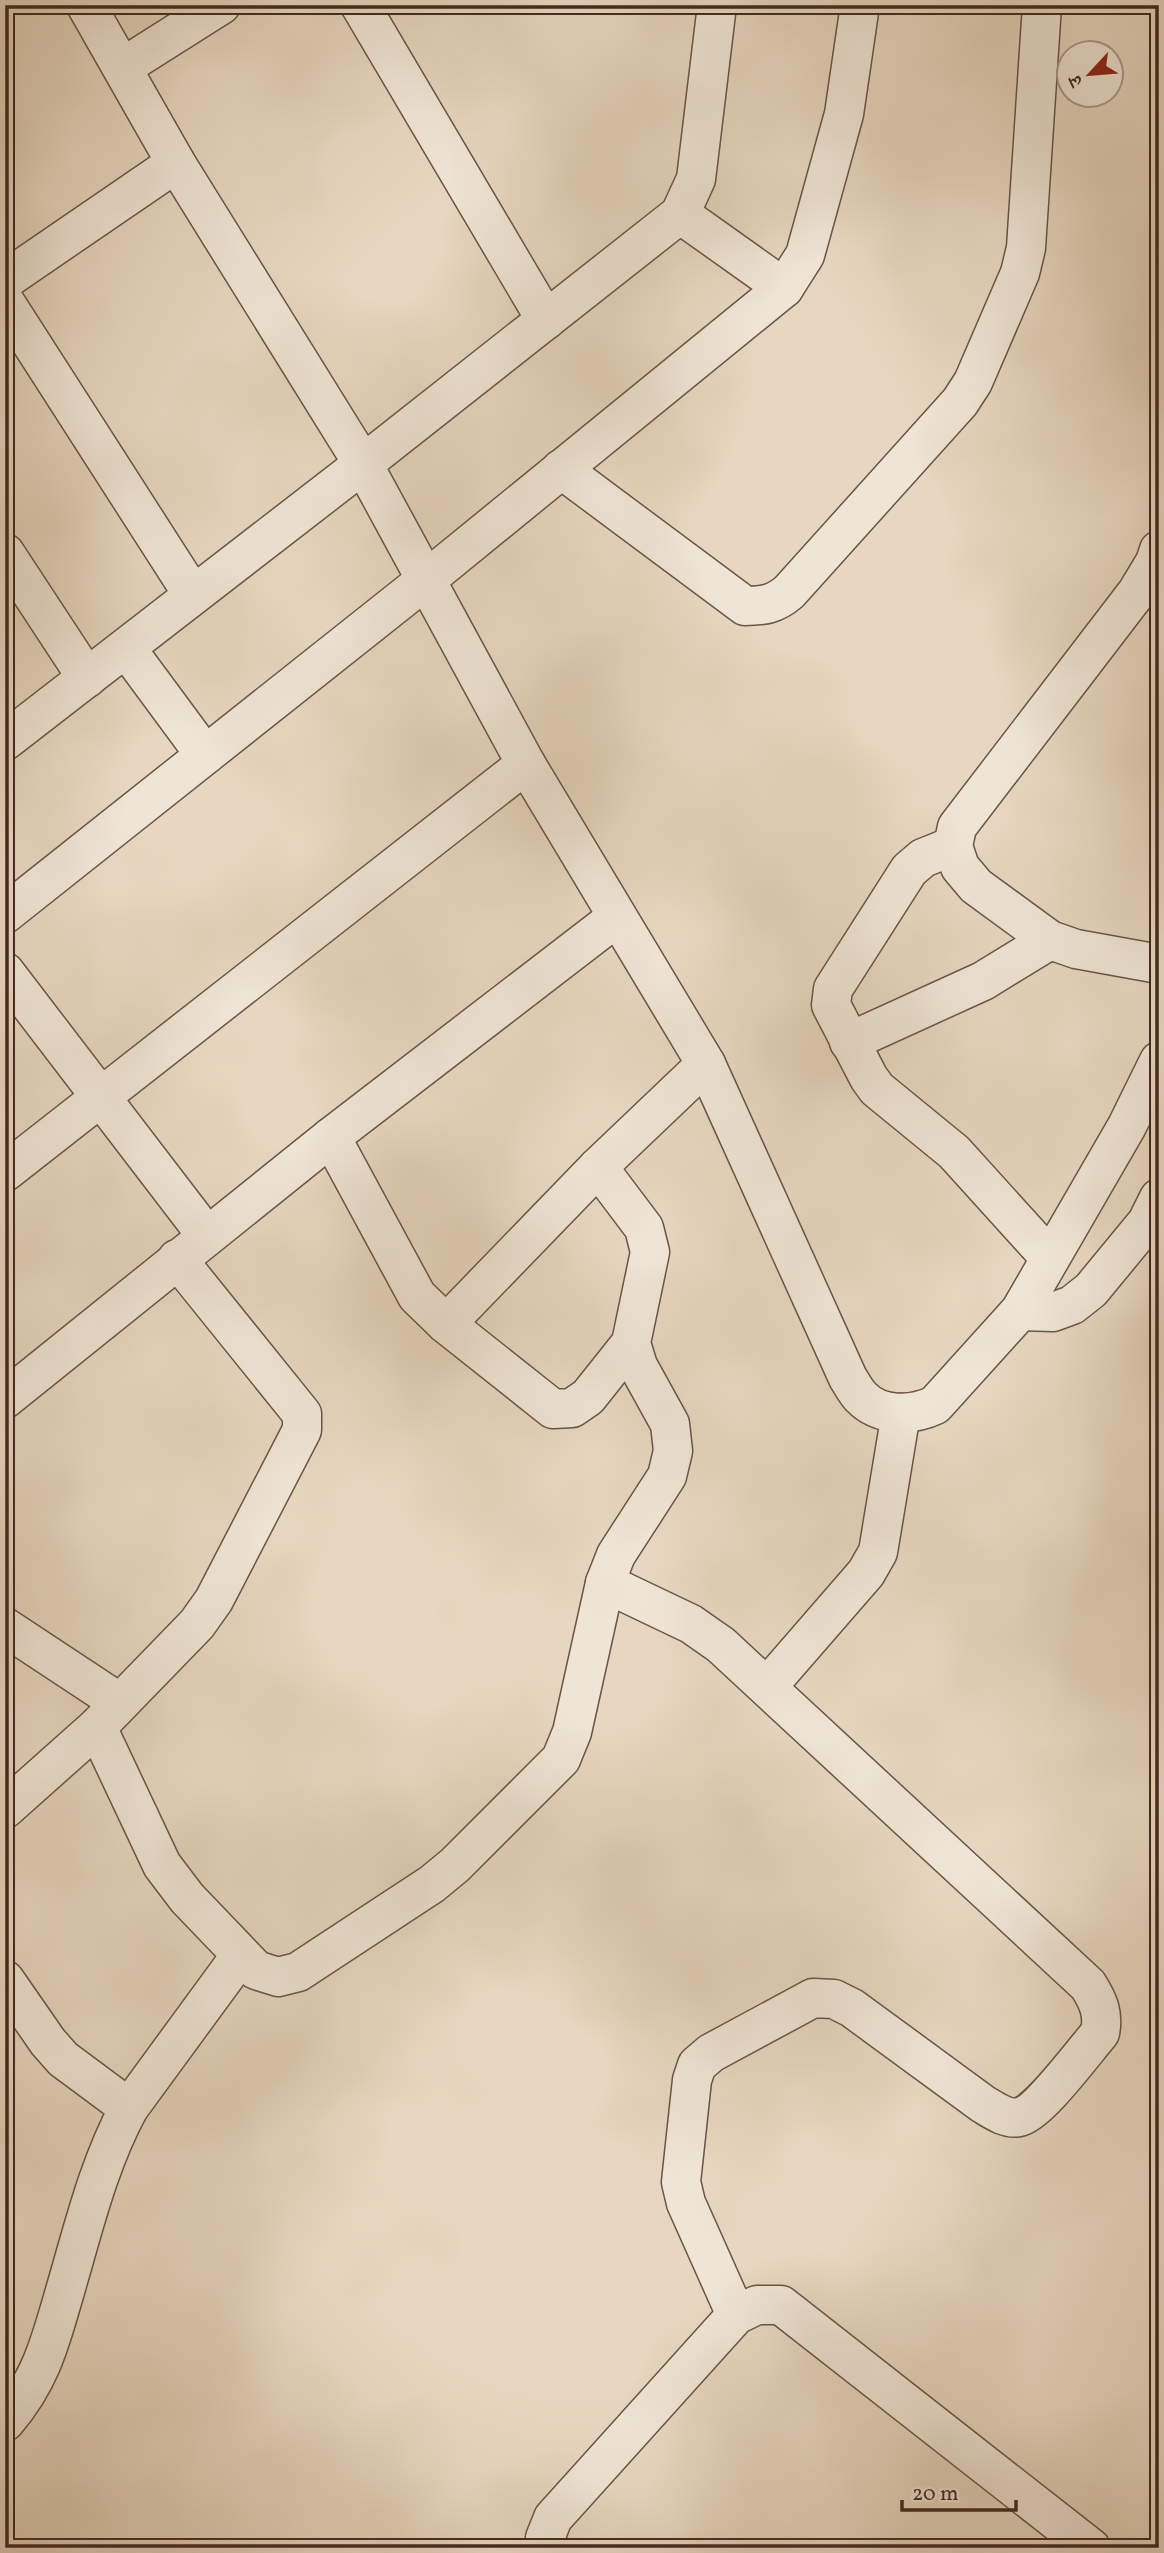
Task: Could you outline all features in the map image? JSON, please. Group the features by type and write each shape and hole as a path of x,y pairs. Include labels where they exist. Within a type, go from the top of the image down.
{"street":[{"path":"86,5 176,163 363,464 526,764 706,1064 848,1378 860,1396 874,1407 901,1413 920,1412 935,1405 1020,1311 1127,1126 1159,1061"},
{"path":"123,67 221,5"},
{"path":"360,5 546,320"},
{"path":"5,741 680,214 696,179 717,5"},
{"path":"5,914 426,579 784,288 805,255 844,114 860,5"},
{"path":"561,469 745,606 764,606 778,601 789,592 961,402 1015,285 1026,248 1042,5"},
{"path":"5,280 176,163"},
{"path":"680,214 784,288"},
{"path":"5,302 193,596"},
{"path":"1159,550 1137,592 957,827 953,846 960,867 976,886 1050,940 1076,949 1159,964"},
{"path":"5,553 87,678"},
{"path":"126,648 205,755"},
{"path":"5,1172 526,764"},
{"path":"953,846 923,858 909,870 833,989 831,1005 877,1089 954,1152 1050,1258"},
{"path":"5,1399 206,1236 617,917"},
{"path":"849,1042 983,981 1050,940"},
{"path":"5,972 206,1236"},
{"path":"446,1324 598,1167 706,1064"},
{"path":"331,1138 417,1296 446,1324 553,1409 572,1408 588,1397 631,1343 650,1252 643,1228 598,1167"},
{"path":"1020,1311 1053,1312 1072,1305 1091,1290 1147,1222 1159,1198"},
{"path":"5,1809 108,1715 197,1624 215,1600 302,1430 302,1414 177,1259"},
{"path":"5,1627 108,1715 162,1865 187,1898 256,1970 278,1977 298,1972 432,1884 455,1865 561,1759 572,1731 605,1583 616,1555 667,1476 673,1451 670,1424 638,1366 631,1343"},
{"path":"767,1687 866,1573 878,1552 901,1413"},
{"path":"605,1583 691,1624 721,1645 1088,1985 1098,2002 1102,2018 1100,2033 1036,2108 1019,2118 1000,2114 983,2104 852,2008 834,1998 813,1998 711,2053 697,2065 692,2080 681,2182 686,2203 736,2315"},
{"path":"5,2422 22,2402 44,2361 91,2201 118,2129 129,2109 241,1955"},
{"path":"5,1980 63,2059 129,2109"},
{"path":"550,2548 545,2538 554,2518 736,2315 757,2305 781,2305 1091,2548"}]}
